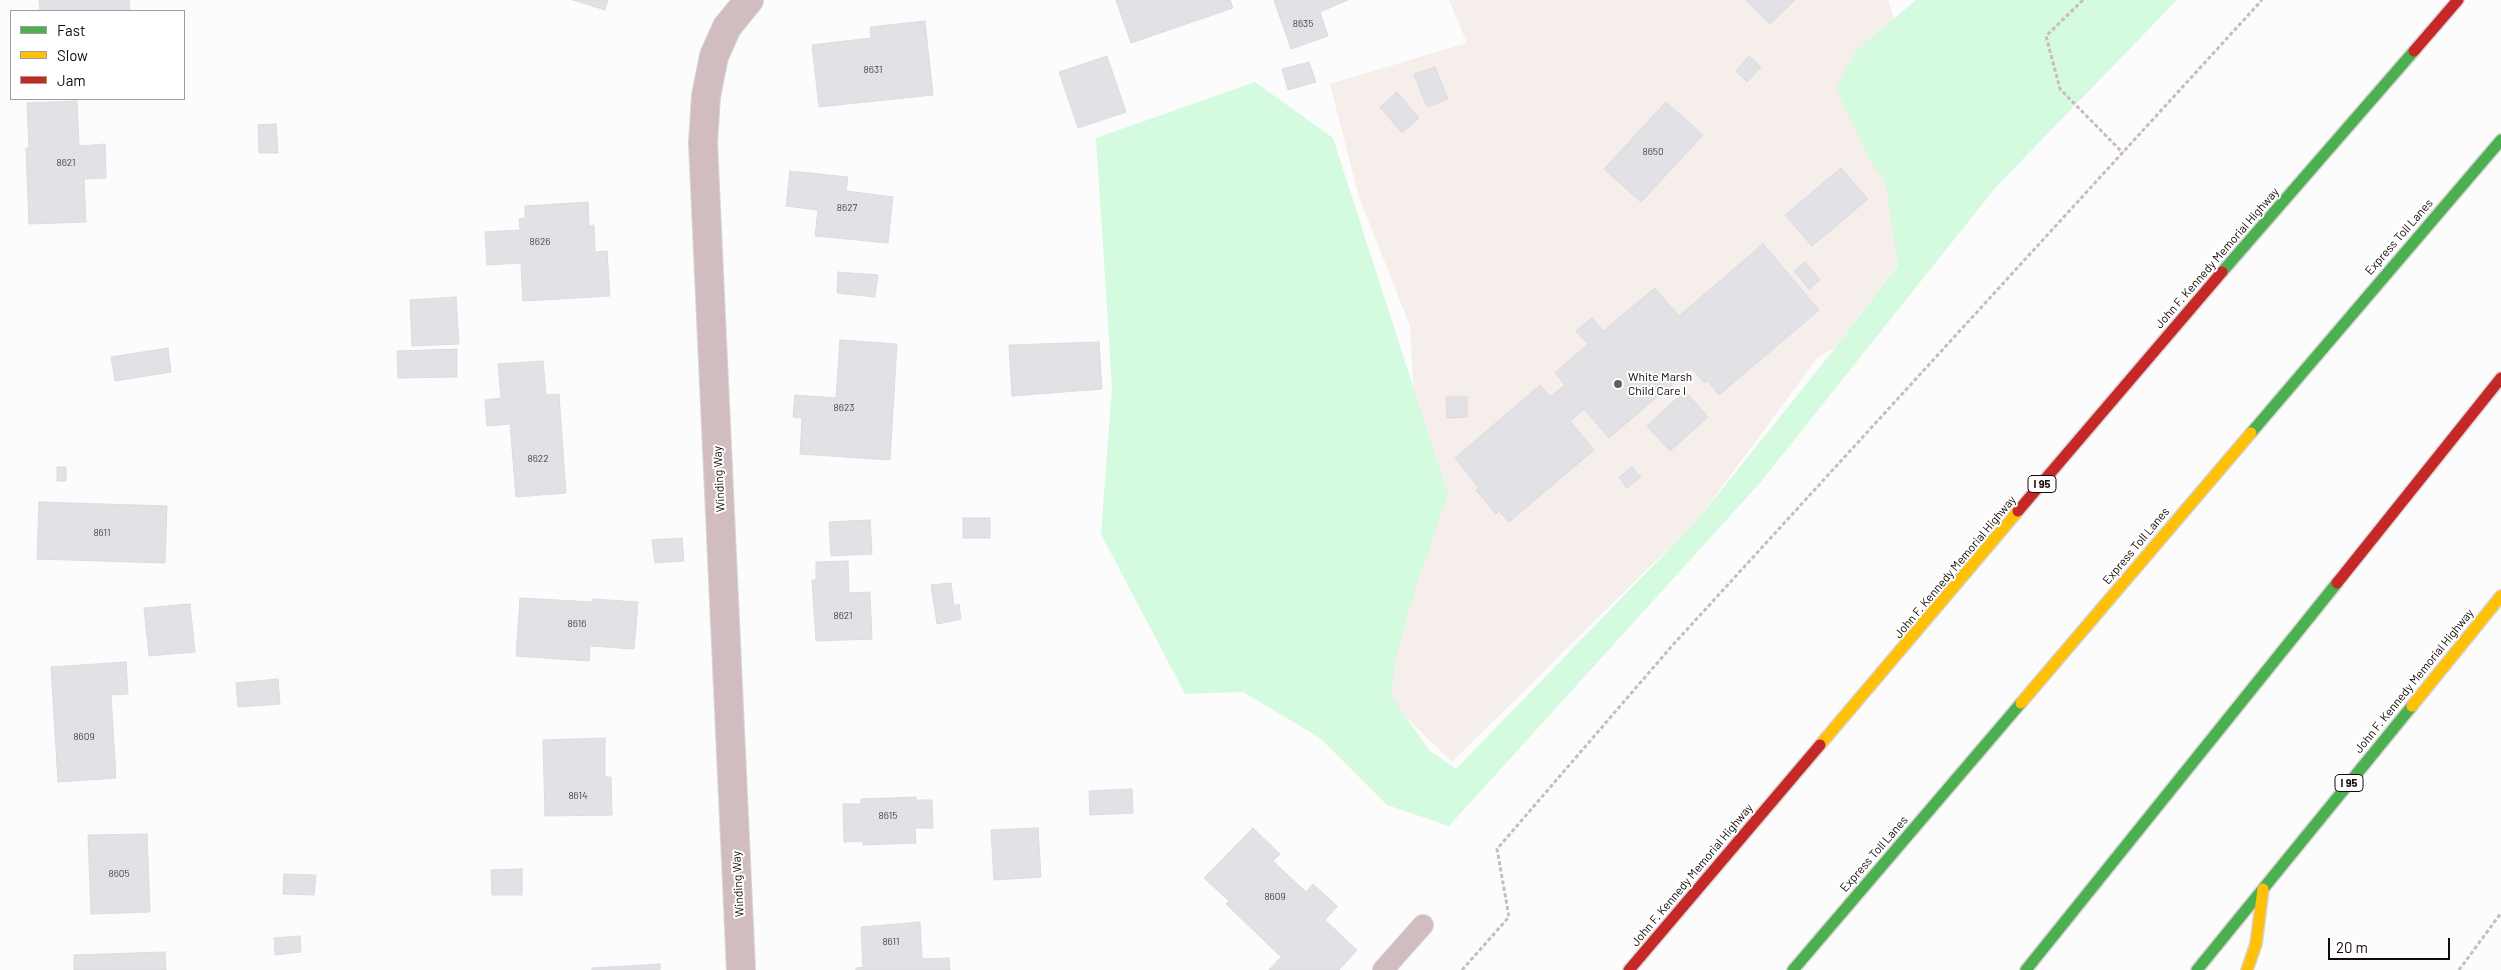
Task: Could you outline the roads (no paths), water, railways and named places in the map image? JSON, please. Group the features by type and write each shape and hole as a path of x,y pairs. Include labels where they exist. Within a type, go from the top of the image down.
{"highway":[{"name":"John F. Kennedy Memorial Highway","path":"1629,970 2125,386 2458,0"},
{"name":"Express Toll Lanes","path":"1793,970 2501,140"},
{"path":"2026,970 2501,378"},
{"name":"John F. Kennedy Memorial Highway","path":"2198,970 2501,596"},
{"path":"2247,970 2256,944 2263,889"}],"street":[{"name":"Winding Way","path":"741,970 703,143 706,96 714,56 727,27 749,0"}],"lane":[{"path":"1383,970 1423,924"}],"place":[{"name":"White Marsh Child Care I","path":"1618,384"}]}
